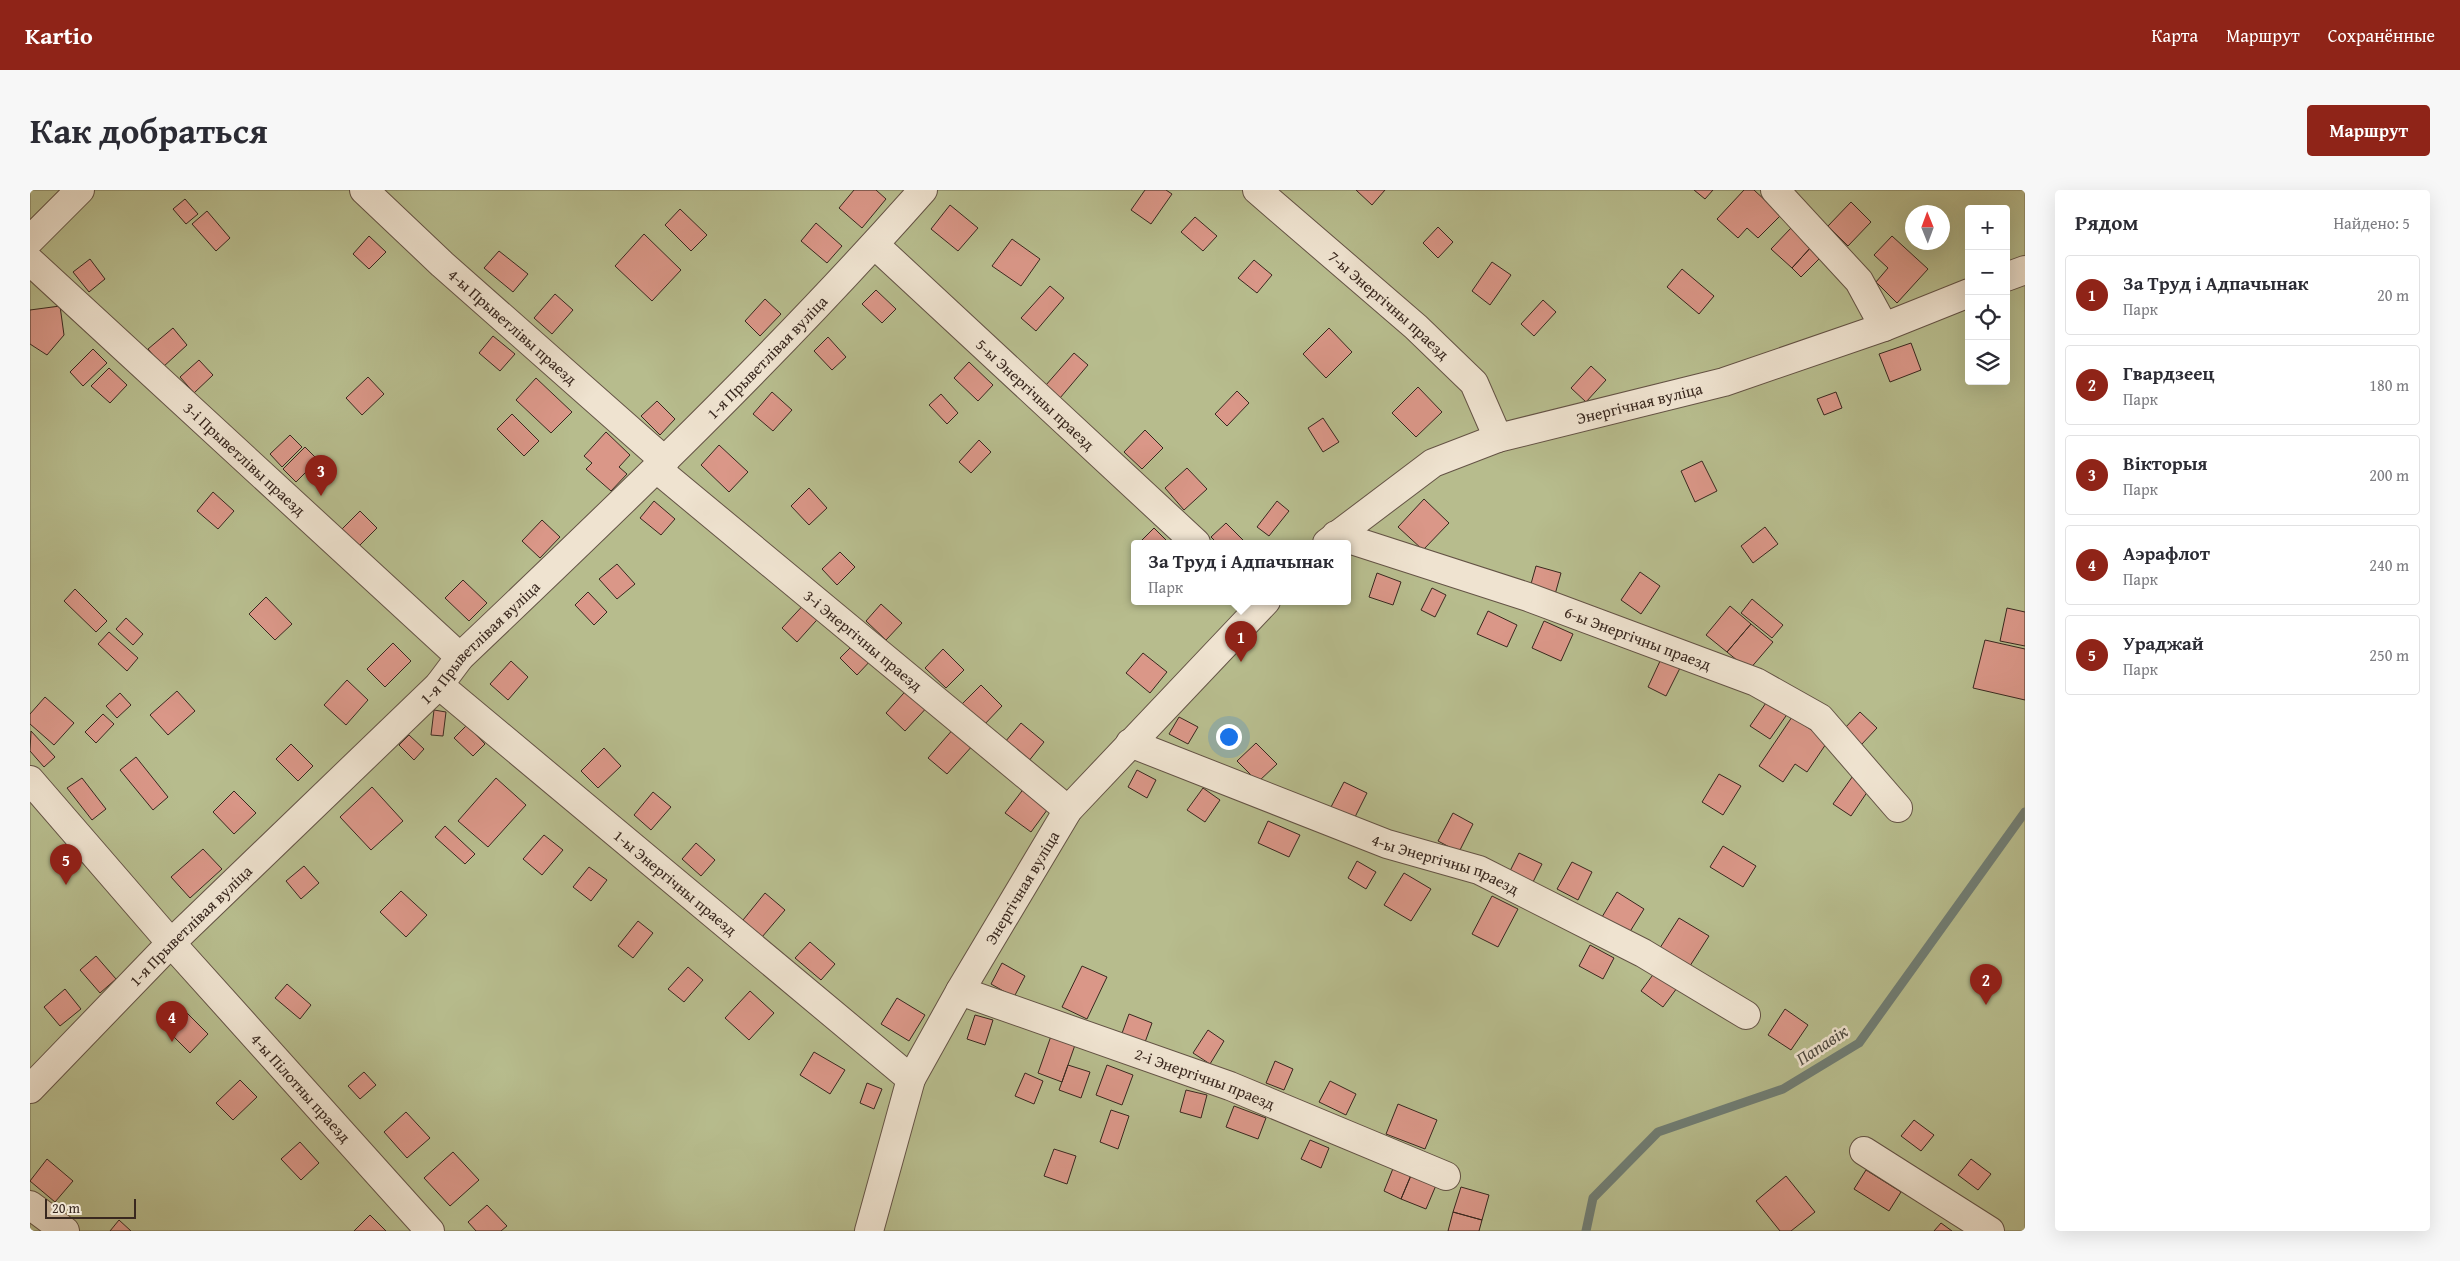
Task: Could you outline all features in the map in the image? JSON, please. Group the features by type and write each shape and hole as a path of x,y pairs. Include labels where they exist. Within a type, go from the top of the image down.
{"lane":[{"path":"30,240 80,190"},
{"name":"4-ы Прыветлівы праезд","path":"364,190 661,465"},
{"name":"1-я Прыветлівая вуліца","path":"30,1088 171,943 439,685 460,657 661,465 875,245 924,190"},
{"name":"7-ы Энергічны праезд","path":"1257,190 1416,327 1474,383 1498,438"},
{"path":"1775,190 1859,281 1884,327"},
{"name":"5-ы Энергічны праезд","path":"875,245 1193,540"},
{"name":"3-і Прыветлівы праезд","path":"30,261 460,657"},
{"path":"2010,276 2025,270"},
{"name":"Энергічная вуліца","path":"1332,539 1433,463 1498,438 1724,382 1884,327 1965,295"},
{"name":"3-і Энергічны праезд","path":"661,465 1068,810"},
{"name":"6-ы Энергічны праезд","path":"1351,545 1528,597 1756,682 1820,718 1898,808"},
{"name":"Энергічная вуліца","path":"869,1231 911,1078 960,991 1068,810 1259,605"},
{"name":"1-ы Энергічны праезд","path":"439,685 911,1078"},
{"name":"4-ы Энергічны праезд","path":"1130,743 1387,844 1479,870 1643,953 1746,1015"},
{"name":"4-ы Пілотны праезд","path":"30,780 171,943 430,1231"},
{"name":"2-і Энергічны праезд","path":"960,991 1230,1086 1446,1176"},
{"path":"1864,1151 1990,1231"},
{"path":"30,1205 65,1231"}],"green space":[{"path":"30,190 2025,190 2025,1231 30,1231"}],"building":[{"path":"854,190 876,190 886,199 862,228 839,208"},
{"path":"1145,190 1166,190 1172,194 1151,224 1131,210"},
{"path":"1356,190 1385,190 1372,205"},
{"path":"1694,190 1713,190 1705,199"},
{"path":"1744,190 1754,190 1781,215 1758,238 1747,228 1738,238 1717,219"},
{"path":"185,199 198,214 186,224 173,209"},
{"path":"1851,202 1871,222 1848,246 1828,226"},
{"path":"950,205 978,228 958,251 931,229"},
{"path":"680,209 707,235 691,251 665,225"},
{"path":"207,211 230,238 216,251 192,224"},
{"path":"1195,217 1217,236 1203,251 1181,232"},
{"path":"816,223 842,246 827,263 801,241"},
{"path":"1438,227 1453,242 1438,258 1423,243"},
{"path":"1791,228 1812,246 1792,268 1771,249"},
{"path":"644,234 681,270 652,301 615,266"},
{"path":"369,236 386,252 369,269 353,254"},
{"path":"1892,236 1905,250 1928,269 1897,303 1876,282 1888,268 1874,255"},
{"path":"1012,239 1040,259 1021,286 992,266"},
{"path":"1812,246 1822,256 1801,277 1792,268"},
{"path":"499,251 528,274 513,292 484,268"},
{"path":"90,259 105,279 89,292 73,272"},
{"path":"1254,260 1272,275 1257,293 1238,278"},
{"path":"1492,262 1511,275 1490,305 1472,291"},
{"path":"1682,269 1714,296 1699,314 1667,287"},
{"path":"1050,286 1064,298 1036,331 1021,318"},
{"path":"876,290 896,309 882,323 862,304"},
{"path":"555,294 573,310 552,334 534,318"},
{"path":"765,299 781,314 760,336 745,321"},
{"path":"1543,300 1556,312 1534,336 1521,324"},
{"path":"60,306 64,335 47,355 30,344 30,310"},
{"path":"173,328 187,345 163,367 148,349"},
{"path":"1329,328 1352,352 1326,378 1303,354"},
{"path":"493,336 515,354 500,371 479,353"},
{"path":"828,337 846,357 832,370 814,351"},
{"path":"1911,343 1921,370 1890,382 1879,354"},
{"path":"93,349 107,363 83,386 70,372"},
{"path":"1074,353 1088,365 1060,398 1046,385"},
{"path":"199,360 213,375 194,393 180,377"},
{"path":"969,362 993,385 978,401 954,378"},
{"path":"1591,366 1606,380 1586,402 1571,388"},
{"path":"109,368 127,385 110,403 91,386"},
{"path":"368,377 384,394 362,415 346,398"},
{"path":"536,378 572,412 551,433 516,400"},
{"path":"1418,387 1442,412 1416,437 1392,413"},
{"path":"1237,391 1249,403 1227,426 1215,414"},
{"path":"772,392 792,410 773,431 753,414"},
{"path":"1836,392 1842,408 1824,415 1817,399"},
{"path":"941,394 958,413 947,424 929,405"},
{"path":"657,401 675,419 660,435 641,416"},
{"path":"512,414 539,441 524,456 497,429"},
{"path":"1323,418 1339,442 1323,452 1308,428"},
{"path":"1145,430 1163,448 1142,469 1124,452"},
{"path":"606,432 630,455 619,467 627,474 611,491 586,469 592,463 584,456"},
{"path":"290,435 302,447 282,467 270,454"},
{"path":"979,440 991,452 971,473 959,462"},
{"path":"719,445 748,472 729,492 701,465"},
{"path":"305,447 318,460 296,482 283,469"},
{"path":"1702,461 1717,491 1695,502 1681,471"},
{"path":"1187,468 1207,489 1184,510 1165,488"},
{"path":"809,488 827,508 809,525 791,506"},
{"path":"213,492 234,511 218,529 197,511"},
{"path":"1424,499 1449,523 1423,550 1398,527"},
{"path":"654,501 675,519 661,535 640,518"},
{"path":"1277,501 1289,511 1269,536 1257,527"},
{"path":"360,511 377,528 356,549 339,532"},
{"path":"542,520 560,537 540,558 522,541"},
{"path":"1226,523 1243,540 1214,540 1211,537"},
{"path":"1765,527 1778,544 1753,563 1741,546"},
{"path":"1154,528 1166,540 1142,540"},
{"path":"840,552 855,567 837,585 822,569"},
{"path":"617,564 635,584 617,599 599,579"},
{"path":"1536,566 1561,573 1554,598 1529,591"},
{"path":"1640,572 1660,586 1641,614 1621,600"},
{"path":"1377,573 1401,582 1393,605 1369,597"},
{"path":"463,580 487,603 469,621 445,598"},
{"path":"1432,588 1446,595 1435,617 1421,610"},
{"path":"75,589 107,621 96,632 64,601"},
{"path":"588,592 607,612 594,625 575,605"},
{"path":"266,597 292,624 275,640 249,614"},
{"path":"809,599 824,612 797,642 782,628"},
{"path":"1752,599 1783,625 1772,638 1741,613"},
{"path":"881,604 902,623 886,640 866,621"},
{"path":"1730,606 1751,624 1727,652 1706,635"},
{"path":"2007,608 2025,612 2025,646 2000,641"},
{"path":"1488,611 1517,625 1507,647 1477,634"},
{"path":"126,618 143,634 133,645 116,629"},
{"path":"1544,621 1573,634 1561,661 1532,648"},
{"path":"1751,624 1773,642 1749,670 1727,652"},
{"path":"109,632 138,658 127,671 98,644"},
{"path":"1985,640 2025,649 2025,700 1973,688"},
{"path":"857,641 874,657 857,675 840,658"},
{"path":"393,643 411,661 385,687 367,669"},
{"path":"943,649 964,670 946,688 925,668"},
{"path":"1143,653 1167,672 1150,693 1126,673"},
{"path":"1661,659 1680,668 1666,696 1648,687"},
{"path":"511,661 528,677 508,700 490,684"},
{"path":"347,680 368,700 346,725 324,705"},
{"path":"911,685 931,703 905,731 886,713"},
{"path":"981,685 1002,706 983,726 961,705"},
{"path":"177,691 195,711 168,735 150,715"},
{"path":"120,693 131,705 117,718 106,706"},
{"path":"45,697 74,723 54,745 30,724 30,714"},
{"path":"1768,700 1788,713 1770,739 1750,726"},
{"path":"434,710 446,712 443,736 431,735"},
{"path":"1860,712 1877,728 1861,745 1844,729"},
{"path":"103,714 114,724 96,743 85,732"},
{"path":"1179,717 1198,727 1188,744 1169,734"},
{"path":"1792,717 1828,741 1807,772 1795,764 1783,782 1759,766"},
{"path":"1021,723 1044,742 1028,762 1005,742"},
{"path":"467,725 485,744 473,756 454,738"},
{"path":"955,727 974,744 947,774 928,758"},
{"path":"31,731 55,757 44,767 30,751"},
{"path":"409,735 424,749 414,760 399,745"},
{"path":"1256,743 1277,764 1258,782 1237,761"},
{"path":"291,744 313,766 298,781 276,759"},
{"path":"604,748 621,766 598,788 581,771"},
{"path":"136,757 168,797 153,810 120,770"},
{"path":"1137,770 1156,780 1147,798 1128,787"},
{"path":"1855,773 1872,785 1851,816 1833,804"},
{"path":"1719,774 1741,786 1723,815 1702,802"},
{"path":"82,778 106,809 92,820 67,788"},
{"path":"496,778 526,805 488,847 458,821"},
{"path":"1344,782 1367,793 1354,819 1331,807"},
{"path":"372,787 403,821 371,850 340,817"},
{"path":"1025,787 1050,806 1031,832 1005,813"},
{"path":"1203,788 1220,800 1205,822 1187,810"},
{"path":"234,791 256,813 234,834 213,812"},
{"path":"653,792 671,807 651,830 634,815"},
{"path":"1453,813 1473,824 1459,852 1438,841"},
{"path":"1268,821 1300,835 1289,857 1258,843"},
{"path":"445,826 475,854 465,864 435,837"},
{"path":"544,835 563,850 542,875 523,859"},
{"path":"696,843 715,860 701,876 682,859"},
{"path":"1723,846 1756,866 1743,887 1710,867"},
{"path":"203,849 222,869 190,898 171,877"},
{"path":"1519,853 1542,864 1533,882 1510,871"},
{"path":"1357,861 1376,872 1366,889 1348,878"},
{"path":"1572,862 1592,872 1578,900 1557,889"},
{"path":"304,866 319,883 301,899 286,881"},
{"path":"589,867 607,880 591,901 573,887"},
{"path":"1404,873 1431,889 1411,921 1384,905"},
{"path":"401,891 427,915 406,937 380,912"},
{"path":"1617,892 1644,909 1626,938 1599,922"},
{"path":"765,893 785,910 762,937 743,920"},
{"path":"1492,896 1518,909 1498,947 1472,934"},
{"path":"1679,918 1709,936 1688,969 1658,951"},
{"path":"638,921 653,933 633,958 618,946"},
{"path":"810,942 835,964 821,980 795,958"},
{"path":"1590,945 1614,958 1603,979 1579,966"},
{"path":"96,956 116,979 100,993 80,970"},
{"path":"1002,963 1025,976 1014,997 991,984"},
{"path":"1082,966 1107,977 1087,1019 1062,1007"},
{"path":"688,967 703,980 684,1002 668,989"},
{"path":"1655,972 1677,988 1663,1007 1641,991"},
{"path":"287,984 311,1005 300,1019 275,998"},
{"path":"65,989 81,1009 60,1026 44,1007"},
{"path":"750,991 774,1013 749,1040 725,1018"},
{"path":"897,998 925,1015 909,1041 881,1024"},
{"path":"1785,1009 1808,1025 1791,1050 1768,1035"},
{"path":"186,1012 208,1034 190,1053 167,1030"},
{"path":"1129,1014 1152,1023 1144,1045 1121,1036"},
{"path":"975,1015 993,1020 985,1045 967,1039"},
{"path":"1208,1030 1224,1041 1210,1064 1193,1053"},
{"path":"1051,1036 1075,1045 1062,1082 1038,1073"},
{"path":"814,1052 845,1070 830,1094 800,1075"},
{"path":"1275,1061 1293,1069 1284,1090 1266,1083"},
{"path":"1068,1065 1090,1072 1081,1098 1059,1090"},
{"path":"1107,1065 1133,1075 1122,1105 1096,1095"},
{"path":"364,1072 376,1085 360,1099 348,1086"},
{"path":"1025,1073 1043,1081 1034,1104 1015,1096"},
{"path":"240,1080 257,1097 233,1120 216,1103"},
{"path":"1330,1081 1356,1094 1346,1115 1319,1102"},
{"path":"867,1083 882,1089 874,1109 860,1103"},
{"path":"1186,1090 1207,1095 1201,1118 1180,1112"},
{"path":"1398,1104 1437,1120 1425,1149 1386,1134"},
{"path":"1234,1106 1266,1118 1258,1139 1226,1127"},
{"path":"1111,1110 1129,1116 1118,1149 1100,1142"},
{"path":"406,1112 430,1138 407,1158 384,1132"},
{"path":"1914,1120 1934,1135 1921,1151 1901,1136"},
{"path":"1310,1140 1329,1148 1321,1168 1301,1159"},
{"path":"300,1142 319,1163 301,1180 281,1159"},
{"path":"1054,1149 1076,1156 1067,1184 1044,1176"},
{"path":"453,1152 479,1180 450,1206 424,1178"},
{"path":"47,1159 73,1181 55,1202 30,1181"},
{"path":"1971,1159 1991,1174 1978,1190 1958,1175"},
{"path":"1394,1166 1412,1173 1401,1199 1384,1191"},
{"path":"1866,1170 1901,1192 1889,1211 1854,1189"},
{"path":"1412,1173 1437,1183 1426,1209 1401,1199"},
{"path":"1786,1176 1815,1212 1791,1231 1780,1231 1756,1201"},
{"path":"1461,1187 1489,1195 1482,1220 1453,1212"},
{"path":"487,1205 507,1226 501,1231 476,1231 468,1222"},
{"path":"1453,1212 1482,1220 1479,1231 1448,1231"},
{"path":"370,1215 386,1231 354,1231"},
{"path":"119,1220 131,1231 110,1231"},
{"path":"1941,1223 1952,1231 1934,1231"}],"waterway":[{"name":"Папавік","path":"1586,1231 1593,1198 1658,1132 1783,1089 1859,1043 2025,812"}],"place":[{"name":"Вікторыя","path":"321,496"},
{"name":"За Труд і Адпачынак","path":"1241,662"},
{"name":"Ураджай","path":"66,885"},
{"name":"Гвардзеец","path":"1986,1005"},
{"name":"Аэрафлот","path":"172,1042"}]}
